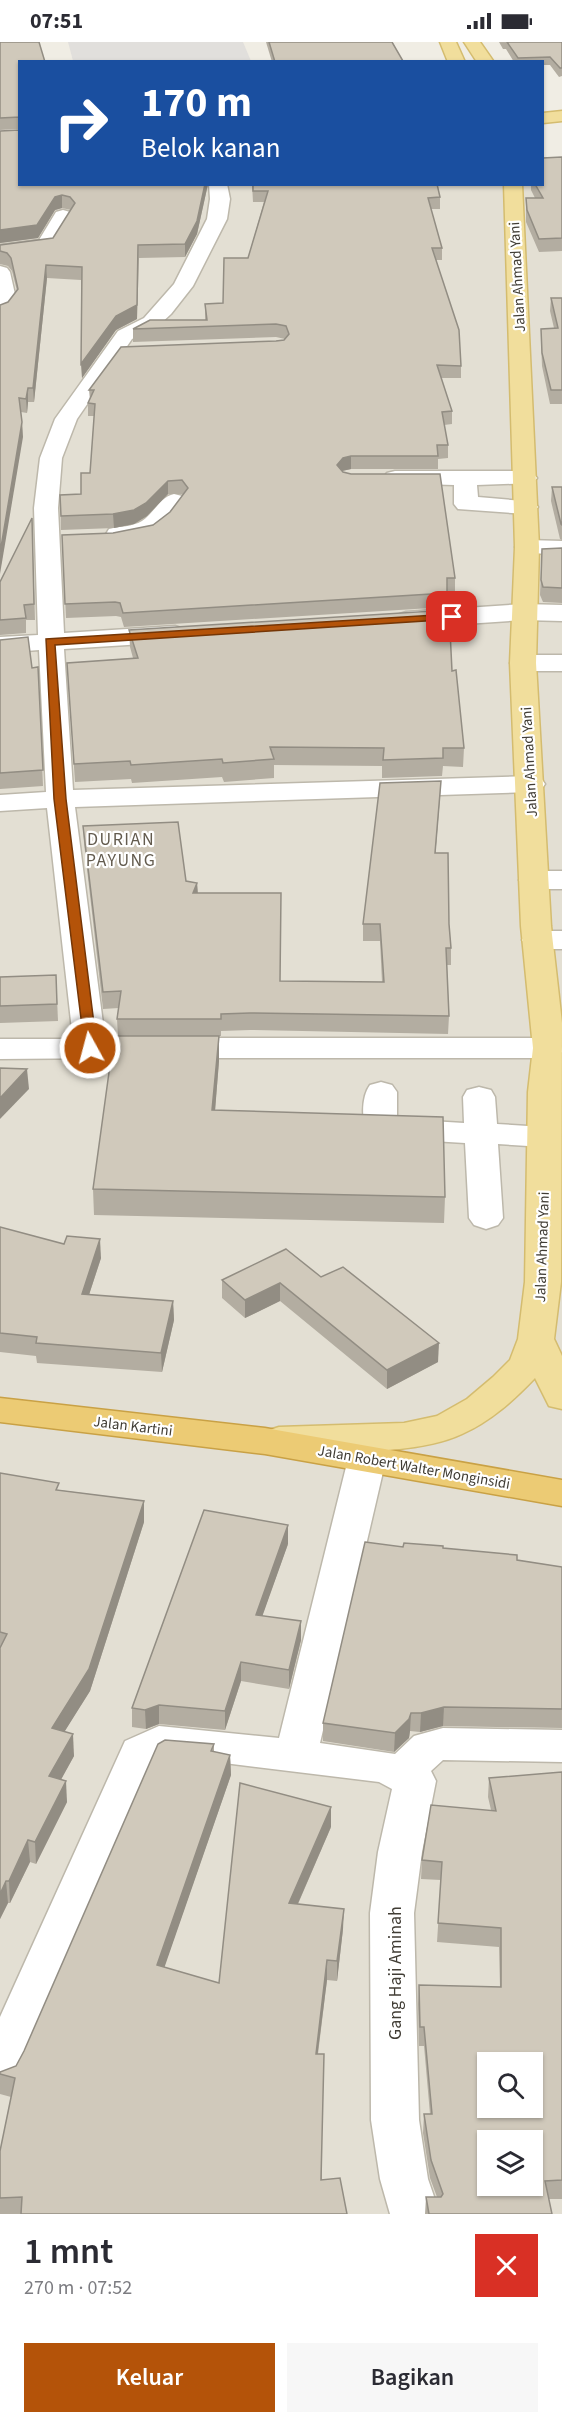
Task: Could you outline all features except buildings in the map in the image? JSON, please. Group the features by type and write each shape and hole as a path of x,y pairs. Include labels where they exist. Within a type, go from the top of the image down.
{"highway":[{"name":"Jalan Kartini","path":"0,1410 265,1442"},
{"name":"Jalan Robert Walter Monginsidi","path":"265,1442 562,1493"}],"main road":[{"path":"448,42 457,60"},
{"path":"472,42 485,60"},
{"path":"544,118 562,116"},
{"name":"Jalan Ahmad Yani","path":"265,1442 404,1436 448,1426 480,1408 506,1386 526,1365 536,1339 543,1281 544,1137 553,1092 549,1048 552,988 548,880 531,784 524,663 526,507 519,288 510,190"},
{"path":"536,1339 562,1397"}],"street":[{"path":"90,1048 60,799 50,642 58,539 46,508 51,458 66,419 125,334 151,322 183,286 217,219 220,199 218,186"},
{"path":"0,251 46,245 63,216"},
{"path":"0,272 7,303 0,310"},
{"path":"113,351 137,350"},
{"path":"374,478 525,478"},
{"path":"465,478 466,504 526,507"},
{"path":"100,536 149,529 159,521 174,501"},
{"path":"527,547 562,548"},
{"path":"382,621 523,612 562,613"},
{"path":"0,645 204,632"},
{"path":"524,663 562,663"},
{"path":"0,802 531,784"},
{"path":"0,1049 549,1048"},
{"path":"381,1092 381,1128"},
{"path":"479,1097 486,1218"},
{"path":"346,1126 544,1137"},
{"path":"296,1756 367,1459"},
{"path":"0,2070 140,1752 159,1742 208,1745 386,1767 400,1774 429,1747 443,1743 562,1746"},
{"name":"Gang Haji Aminah","path":"400,1774 415,1781 400,1852 392,1913 395,2120 404,2179 416,2214"}],"shaded area":[{"path":"68,42 243,42 251,60 73,60"},
{"path":"18,130 18,186 544,186 544,183 562,171 562,2214 0,2214 0,131"}],"district":[{"name":"DURIAN PAYUNG","path":"121,849"}],"route":[{"path":"90,1048 60,799 50,642 452,617"}]}
